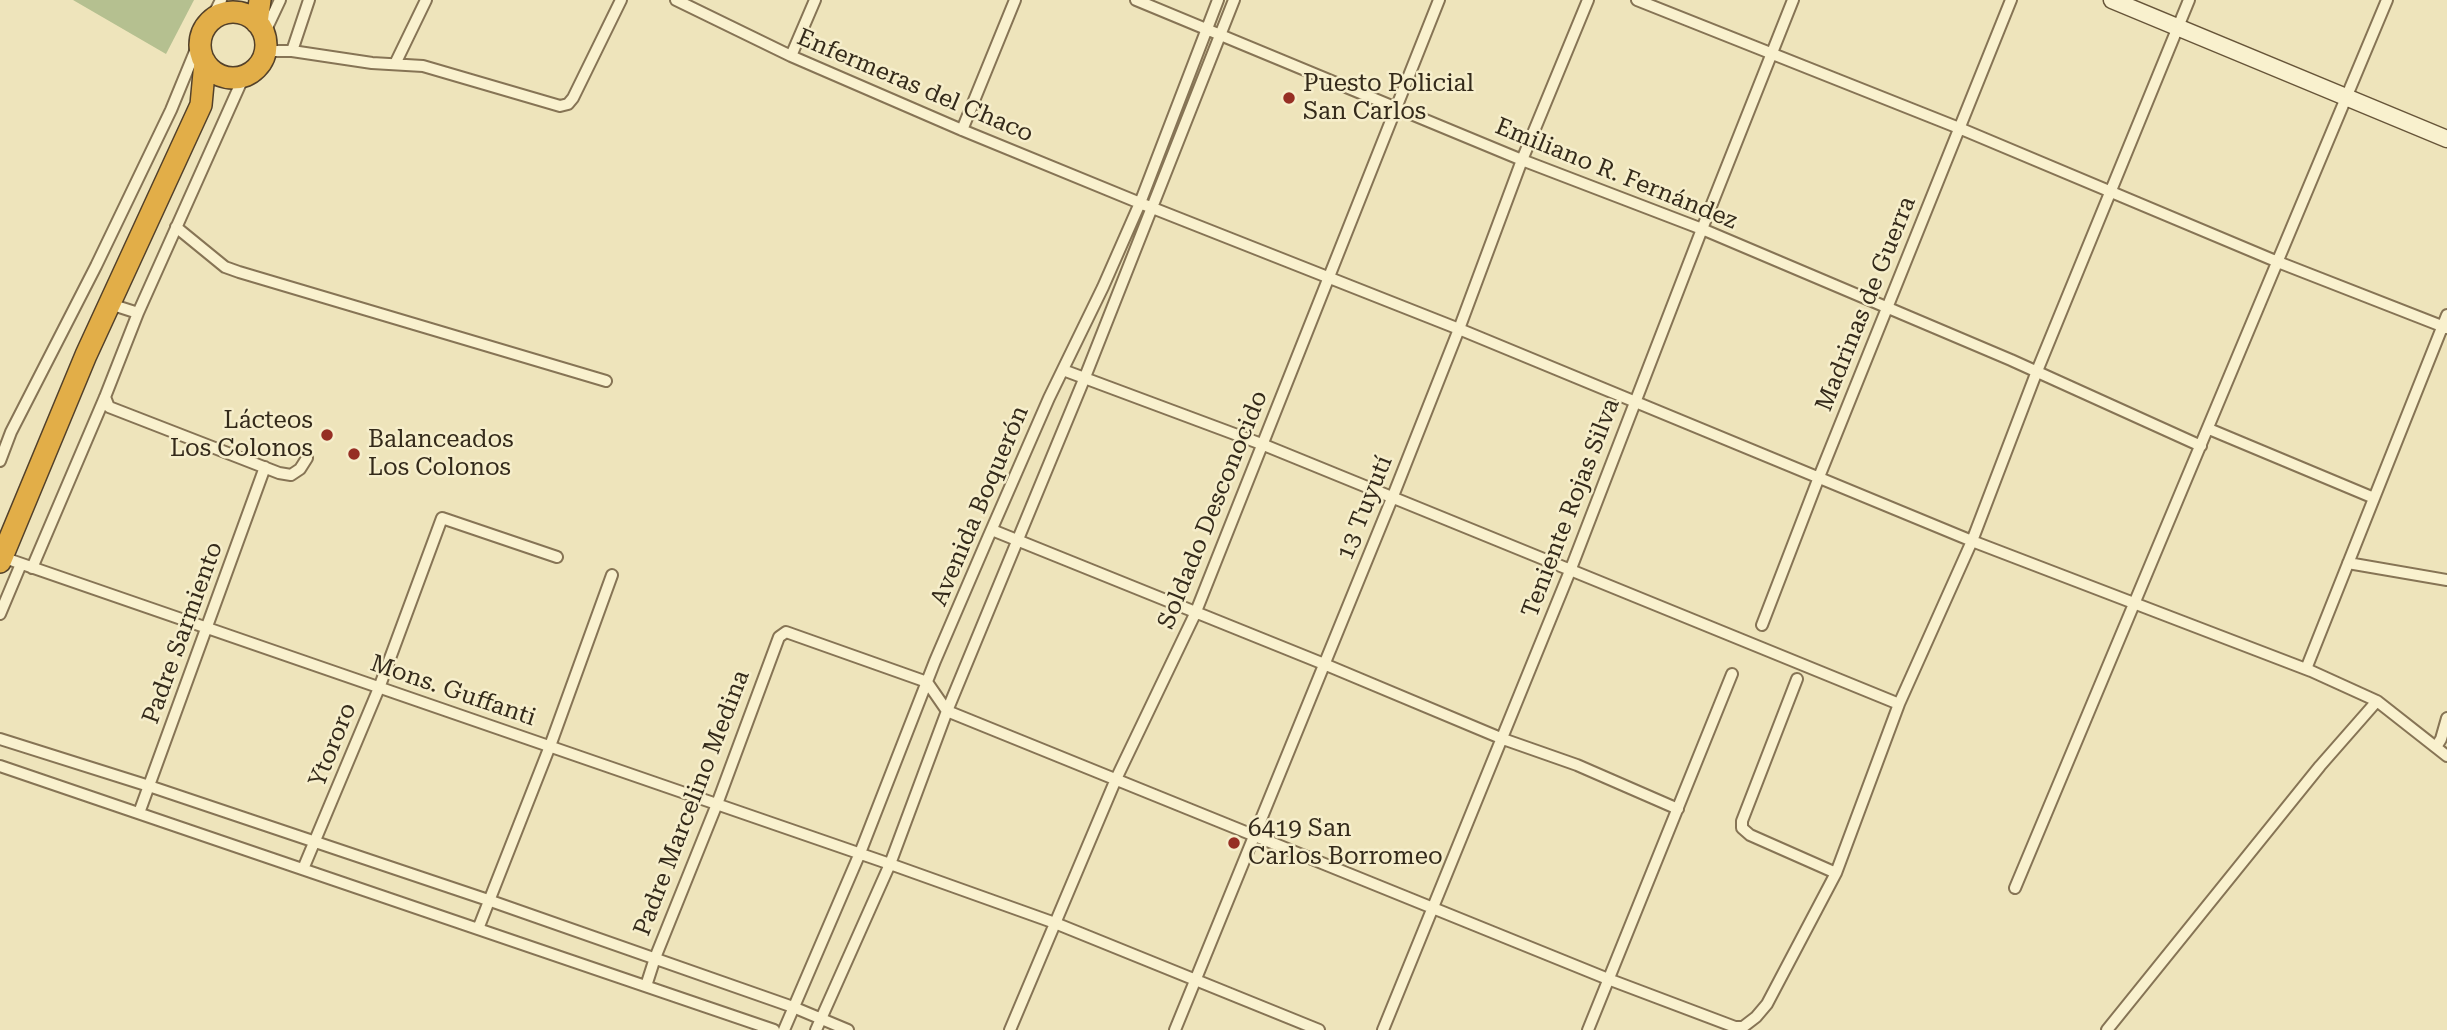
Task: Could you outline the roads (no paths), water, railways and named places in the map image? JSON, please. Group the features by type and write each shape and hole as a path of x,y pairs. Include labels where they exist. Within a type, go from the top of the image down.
{"highway":[{"path":"14,563 86,355 201,105 205,62 201,50 214,18 240,0"},
{"path":"201,105 259,64 262,36 260,0"},
{"path":"214,18 241,13 262,36"},
{"path":"205,62 219,75 241,77"}],"street":[{"path":"280,0 262,36 292,51 423,66 560,106 568,104 621,0"},
{"path":"292,51 309,0"},
{"path":"395,64 426,0"},
{"name":"Enfermeras del Chaco","path":"676,0 791,56 962,130 1972,541 2306,669 2377,702 2441,743 2447,756"},
{"path":"791,56 815,0"},
{"path":"962,130 1015,0"},
{"name":"Emiliano R. Fernández","path":"1136,0 1522,160 1702,229 2037,371 2201,446"},
{"name":"Avenida Boquerón","path":"784,1030 860,853 927,682 992,530 1140,203 1218,0"},
{"name":"Avenida Boquerón","path":"816,1030 890,864 947,711 1085,377 1234,0"},
{"name":"Soldado Desconocido","path":"1010,1030 1116,779 1195,614 1439,0"},
{"name":"13 Tuyutí","path":"1175,1030 1393,496 1459,330 1522,160 1588,0"},
{"path":"1637,0 1959,128 2278,262 2446,323 2306,669"},
{"name":"Teniente Rojas Silva","path":"1383,1030 1570,571 1793,0"},
{"name":"Madrinas de Guerra","path":"1762,625 2011,0"},
{"path":"2112,0 2447,139"},
{"path":"927,682 947,711 1608,979 1735,1027 1743,1027 1767,1004 1836,873 1899,704 1972,541 2037,371 2189,0"},
{"path":"2015,888 2387,0"},
{"path":"0,461 11,432 96,266 214,18"},
{"path":"0,614 14,563 105,397 138,313 241,77"},
{"path":"176,227 226,267 239,272 606,381"},
{"path":"110,304 138,313"},
{"path":"1063,370 1393,496 1899,704"},
{"path":"105,397 109,407 291,475 300,469 307,458"},
{"path":"2209,429 2374,498"},
{"name":"Padre Sarmiento","path":"139,813 265,467"},
{"name":"Ytororo","path":"303,869 379,688 442,518 557,557"},
{"path":"992,530 1678,808"},
{"name":"Mons. Guffanti","path":"14,563 860,853 1055,923 1319,1030"},
{"path":"2348,564 2447,580"},
{"path":"478,929 550,746 612,575"},
{"name":"Padre Marcelino Medina","path":"646,986 654,958 717,804 779,637 786,632 927,682"},
{"path":"1588,1030 1732,674"},
{"path":"1797,679 1742,821 1742,828 1750,835 1836,873"},
{"path":"2107,1030 2320,766 2377,702"},
{"path":"2441,743 2447,718"},
{"path":"0,739 488,900 793,1007 848,1030"},
{"path":"0,766 774,1030"}],"place":[{"name":"Puesto Policial San Carlos","path":"1289,98"},
{"name":"Lácteos Los Colonos","path":"327,435"},
{"name":"Balanceados Los Colonos","path":"354,454"},
{"name":"6419 San Carlos Borromeo","path":"1234,843"}]}
